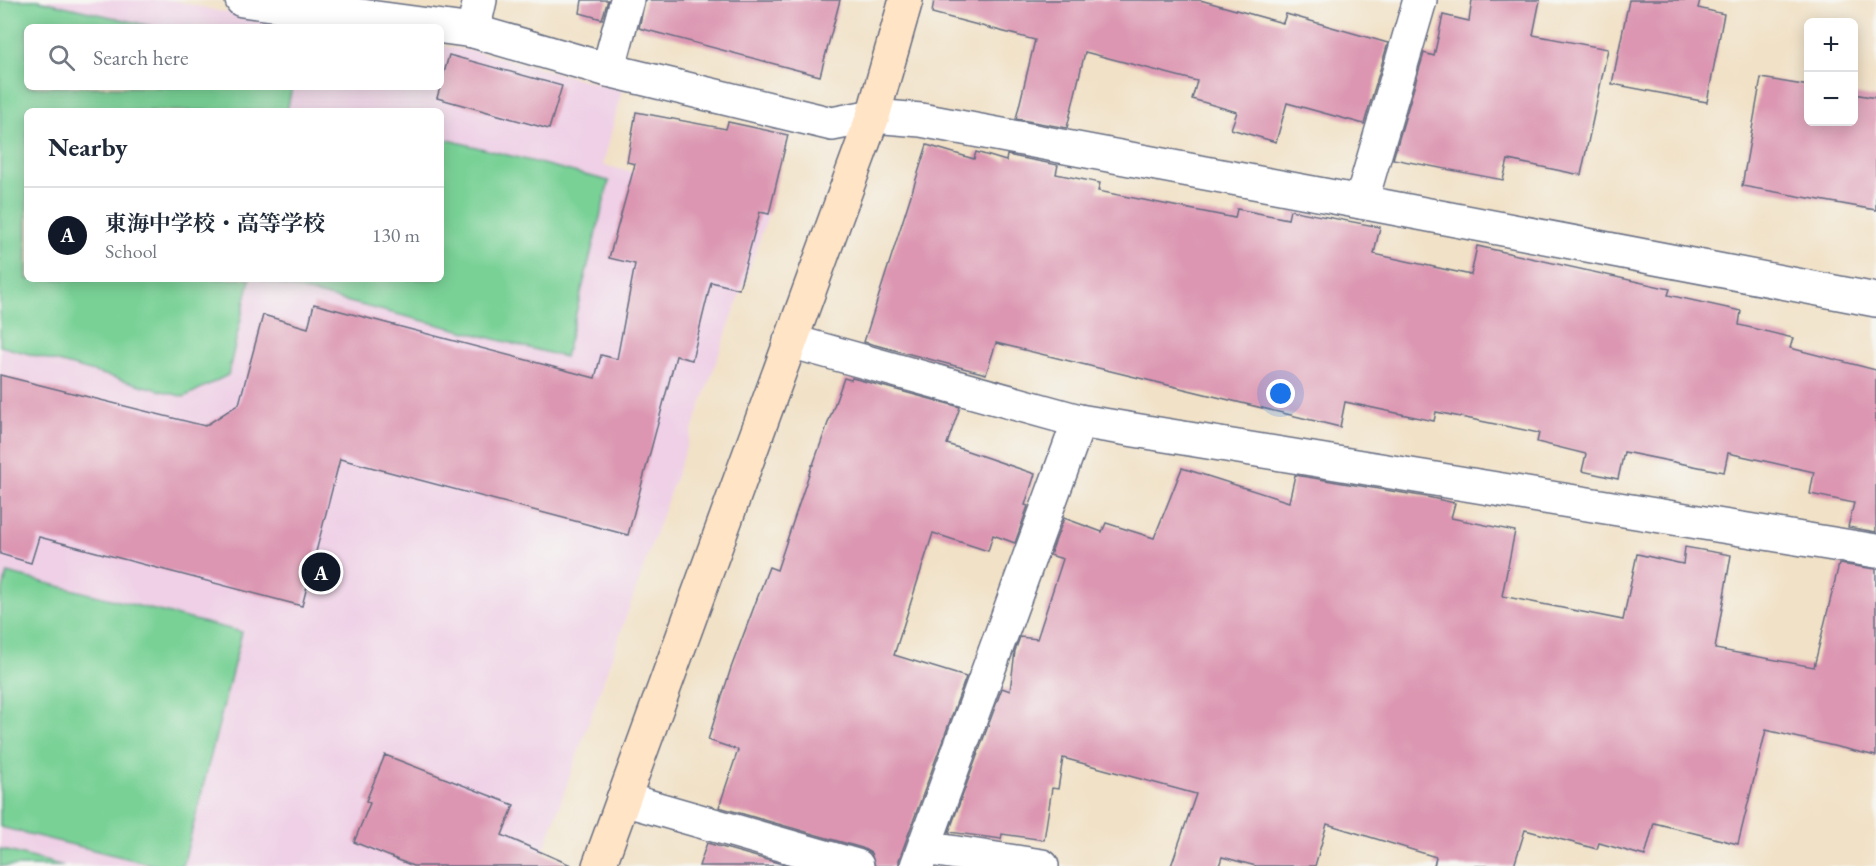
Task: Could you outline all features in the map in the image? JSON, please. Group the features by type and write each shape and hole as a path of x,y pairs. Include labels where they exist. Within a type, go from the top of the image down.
{"street":[{"path":"242,0 476,15 608,70 832,124 873,116 921,120 1361,201 1876,300"},
{"path":"608,70 627,0"},
{"path":"598,866 873,116 906,0"},
{"path":"1361,201 1420,0"},
{"path":"790,341 1078,421 1876,552"},
{"path":"1042,866 920,857 1078,421"},
{"path":"623,800 857,866"}],"shaded area":[{"path":"0,0 172,0 217,11 301,24 24,24 24,90 444,90 444,46 474,51 622,90 603,165 771,207 538,866 0,866"}],"green space":[{"path":"0,0 38,0 142,24 24,24 24,90 291,90 288,108 24,108 24,282 249,282 228,375 184,397 0,346"},
{"path":"444,139 609,181 565,357 270,282 444,282"},
{"path":"7,573 242,632 183,866 158,866 0,827 0,601"},
{"path":"0,849 64,866 0,866"}],"building":[{"path":"582,0 608,0 602,19 580,13"},
{"path":"645,0 840,0 820,76 639,28"},
{"path":"934,0 1200,0 1283,23 1286,14 1388,43 1364,124 1287,103 1276,142 1231,129 1237,112 1192,99 1197,81 1085,52 1067,128 1016,119 1035,40 932,13"},
{"path":"1472,0 1540,0 1533,35 1608,49 1581,175 1508,160 1503,180 1393,159 1424,53 1434,56 1443,15 1469,21"},
{"path":"1629,0 1700,0 1698,8 1724,14 1707,102 1612,84"},
{"path":"449,55 562,86 549,129 437,98 439,90 444,90 444,73"},
{"path":"1761,78 1804,85 1804,126 1858,126 1858,95 1876,98 1876,210 1742,186"},
{"path":"636,112 726,129 728,122 788,135 769,214 760,212 739,289 711,282 692,360 676,356 628,535 340,459 302,606 39,537 31,563 0,554 0,375 205,426 239,404 263,315 308,328 314,304 595,378 601,355 617,359 635,264 609,258 635,164 627,162"},
{"path":"927,145 974,159 976,152 1006,161 1007,155 1058,165 1056,174 1100,183 1098,191 1235,218 1237,209 1288,219 1290,210 1380,227 1374,254 1471,275 1477,246 1670,289 1668,295 1741,311 1739,325 1793,338 1790,348 1876,370 1876,532 1848,527 1854,503 1810,494 1814,472 1728,453 1724,472 1624,452 1618,479 1582,471 1586,454 1537,442 1539,433 1436,412 1434,421 1345,402 1340,427 996,343 986,374 864,342"},
{"path":"844,378 851,380 852,378 960,407 947,444 1035,474 1025,505 1028,506 1015,543 993,535 988,551 933,533 894,655 966,677 899,860 899,866 875,866 871,853 862,848 719,807 738,750 708,740 731,668 769,567 777,570"},
{"path":"1182,468 1289,502 1295,475 1455,503 1451,518 1515,531 1502,596 1623,620 1637,554 1683,564 1685,547 1731,555 1715,649 1814,667 1839,564 1876,569 1876,756 1766,730 1738,844 1654,823 1645,856 1599,843 1597,849 1525,830 1514,866 1434,866 1436,857 1327,824 1315,866 1256,866 1222,857 1219,866 1171,866 1196,794 1063,758 1058,789 1052,788 1044,840 1002,834 1001,839 949,832 1002,688 1010,691 1015,651 1020,637 1037,639 1063,559 1050,555 1064,518 1102,532 1106,523 1154,538"},
{"path":"385,755 514,805 502,835 573,866 413,866 354,842 370,803 366,801"},
{"path":"707,843 789,866 699,866"}],"place":[{"name":"東海中学校・高等学校","path":"321,572"}]}
